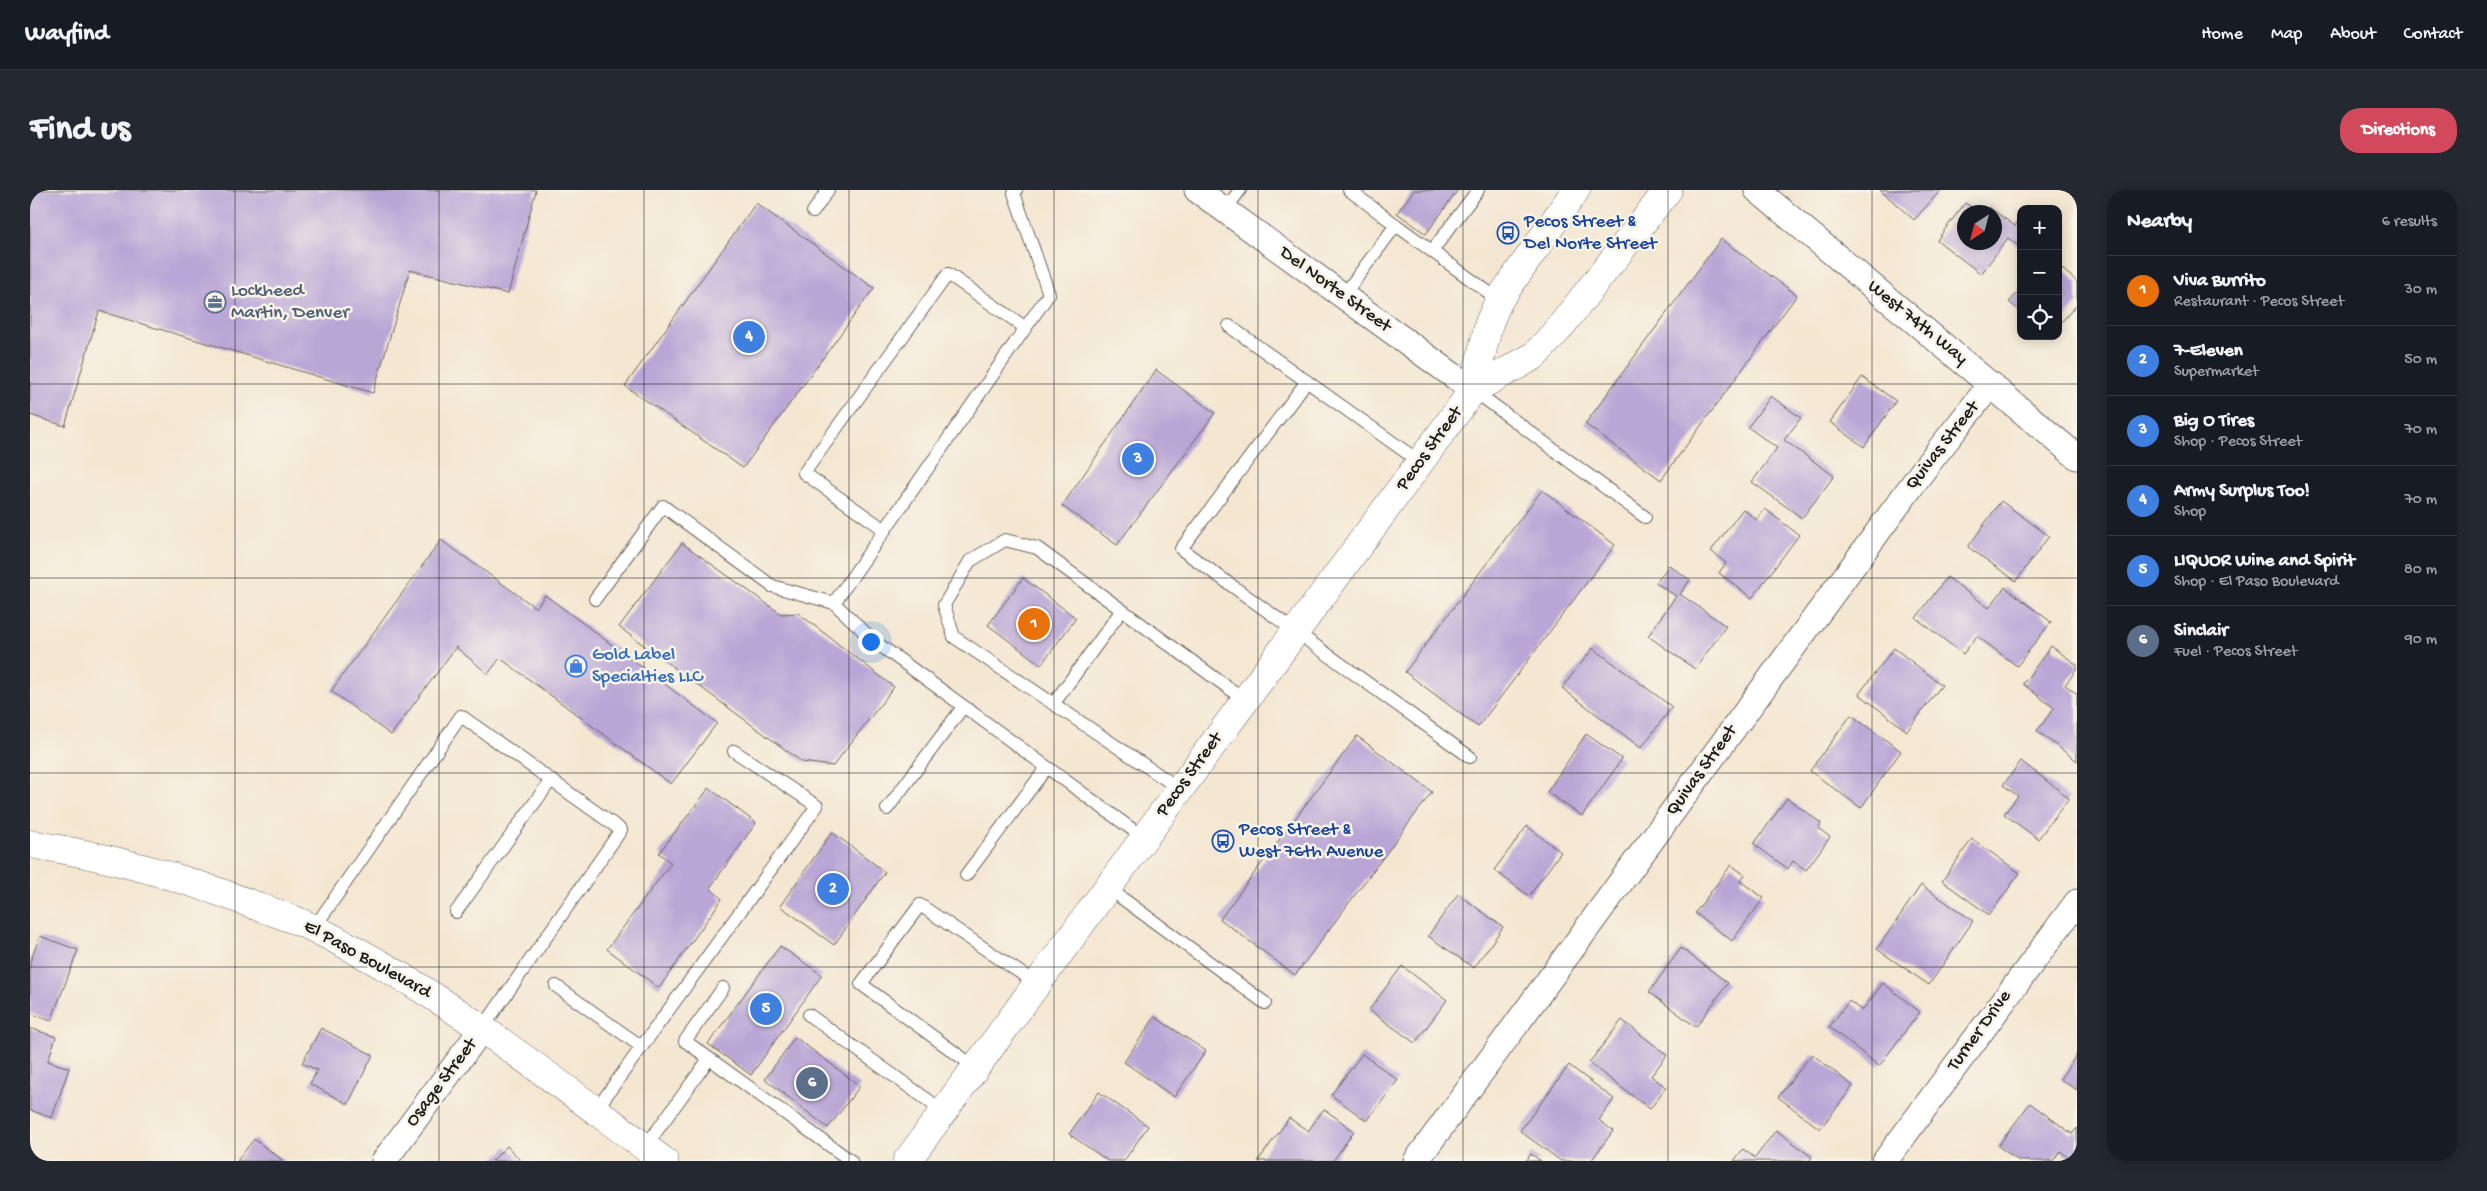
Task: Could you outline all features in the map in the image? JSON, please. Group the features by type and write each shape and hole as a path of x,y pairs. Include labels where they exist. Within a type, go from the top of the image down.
{"main road":[{"name":"Pecos Street","path":"1474,390 1489,324 1499,300 1576,190"},
{"name":"Pecos Street","path":"907,1161 1474,390 1534,356 1558,331 1668,190"},
{"name":"El Paso Boulevard","path":"30,844 71,850 150,870 230,896 314,928 409,980 482,1029 655,1154"}],"street":[{"name":"Del Norte Street","path":"1197,190 1474,390"},
{"name":"West 74th Way","path":"1756,190 1991,384 2077,458"},
{"name":"Quivas Street","path":"1416,1161 1916,481 1991,384"},
{"name":"Turner Drive","path":"1885,1161 2077,902"},
{"name":"Osage Street","path":"384,1161 482,1029"}],"lane":[{"path":"814,212 828,190"},
{"path":"1225,210 1240,190"},
{"path":"1349,190 1499,300"},
{"path":"1432,251 1478,190"},
{"path":"834,603 1049,294 1014,191"},
{"path":"1343,296 1396,225"},
{"path":"885,530 804,472 948,274 1026,328"},
{"path":"1229,326 1420,462"},
{"path":"1307,381 1181,549 1470,757"},
{"path":"1474,390 1645,517"},
{"path":"595,599 662,506 772,586 834,603 874,641 1144,838"},
{"path":"1180,789 954,637 944,605 970,561 1005,540 1037,548 1245,700"},
{"path":"1054,703 1122,610"},
{"path":"887,808 963,706"},
{"path":"314,928 461,716 620,830 482,1029"},
{"path":"595,1111 817,806 734,750"},
{"path":"966,875 1047,767"},
{"path":"456,912 550,780"},
{"path":"1108,888 1265,1003"},
{"path":"976,1068 861,984 920,905 1037,984"},
{"path":"556,986 642,1047"},
{"path":"723,988 685,1041 850,1161"},
{"path":"809,1016 944,1111"},
{"path":"655,1154 709,1059"}],"building":[{"name":"Lockheed Martin, Denver","path":"30,190 536,190 508,294 410,270 373,393 99,311 65,426 30,415"},
{"path":"1414,190 1458,190 1426,234 1397,213"},
{"path":"1880,190 1941,190 1914,220"},
{"path":"756,203 874,288 743,468 625,386"},
{"path":"1957,214 1957,250 1999,250 1981,274 1937,240"},
{"path":"2002,216 2015,226 2017,224 2017,245 2008,238 2002,246"},
{"path":"1721,239 1797,295 1661,480 1585,424"},
{"path":"2062,269 2077,282 2077,304 2062,321"},
{"path":"2017,293 2017,309 2009,302"},
{"path":"1156,370 1215,413 1117,545 1062,506"},
{"path":"1862,377 1896,401 1864,447 1830,422"},
{"path":"1771,396 1801,418 1784,440 1834,476 1802,518 1752,482 1777,448 1748,427"},
{"path":"1542,490 1615,545 1478,727 1405,672"},
{"path":"2001,501 2049,536 2016,581 1968,547"},
{"path":"1743,509 1757,520 1765,509 1799,535 1752,598 1719,573 1726,563 1711,551"},
{"name":"Gold Label Specialties LLC","path":"441,540 536,608 545,595 717,723 671,784 500,658 488,674 456,647 391,735 331,691"},
{"path":"682,543 781,614 798,613 894,687 833,766 802,762 619,627"},
{"path":"1669,565 1690,580 1680,594 1726,626 1695,669 1648,636 1676,596 1656,583"},
{"path":"1947,577 1989,608 2005,587 2051,622 2017,666 1977,636 1963,654 1916,618"},
{"path":"1023,578 1076,618 1041,665 988,625"},
{"path":"2051,646 2077,665 2077,669 2065,685 2077,694 2077,761 2037,731 2054,708 2023,684"},
{"path":"1593,648 1672,707 1641,748 1562,688"},
{"path":"1894,648 1942,685 1907,731 1859,694"},
{"path":"1851,715 1901,751 1861,808 1810,771"},
{"path":"1586,734 1622,759 1582,816 1547,792"},
{"path":"1357,736 1432,792 1295,975 1220,919"},
{"path":"2021,761 2069,798 2038,839 2004,814 2018,796 2003,785"},
{"path":"709,788 756,823 710,888 722,899 659,988 607,949 671,863 659,853"},
{"path":"1787,798 1821,823 1818,828 1830,837 1806,870 1793,861 1788,869 1754,844"},
{"path":"1527,826 1561,852 1529,896 1494,870"},
{"path":"832,832 885,872 834,945 780,906"},
{"path":"1972,839 2020,873 1989,915 1942,881"},
{"path":"1731,865 1745,875 1740,881 1764,898 1732,941 1695,913"},
{"path":"1921,885 1973,921 1929,985 1877,949"},
{"path":"1458,894 1503,927 1474,968 1428,936"},
{"path":"40,936 78,950 51,1021 30,1013 30,962"},
{"path":"780,946 822,975 751,1075 708,1044"},
{"path":"1681,948 1728,983 1696,1027 1649,992"},
{"path":"1402,966 1447,1000 1415,1043 1369,1010"},
{"path":"1883,983 1920,1012 1879,1066 1829,1027 1849,1001 1862,1011"},
{"path":"1155,1017 1206,1051 1174,1097 1124,1062"},
{"path":"1622,1020 1667,1055 1651,1076 1666,1087 1650,1109 1589,1063"},
{"path":"30,1028 56,1037 48,1061 69,1068 52,1118 30,1110"},
{"path":"321,1028 373,1055 348,1104 310,1084 317,1070 302,1063"},
{"path":"795,1037 860,1086 828,1128 765,1079"},
{"path":"1362,1054 1398,1080 1367,1121 1331,1095"},
{"path":"1812,1054 1853,1086 1820,1129 1778,1097"},
{"path":"2077,1054 2077,1090 2060,1079"},
{"path":"1569,1065 1614,1099 1599,1120 1613,1131 1591,1161 1561,1161 1520,1131"},
{"path":"1099,1092 1148,1126 1124,1161 1108,1161 1069,1134"},
{"path":"2030,1103 2072,1134 2077,1128 2077,1161 2073,1161 2060,1151 2053,1161 2019,1161 1998,1146"},
{"path":"1324,1109 1354,1131 1333,1161 1258,1161 1289,1118 1308,1131"},
{"path":"1776,1130 1812,1157 1809,1161 1734,1161 1743,1149 1755,1158"},
{"path":"254,1139 284,1161 237,1161"},
{"path":"507,1146 521,1161 492,1161"},
{"path":"1531,1154 1541,1161 1526,1161"}],"place":[{"name":"Pecos Street & Del Norte Street","path":"1508,233"},
{"name":"Lockheed Martin, Denver","path":"215,302"},
{"name":"Army Surplus Too!","path":"749,337"},
{"name":"Big O Tires","path":"1138,459"},
{"name":"Viva Burrito","path":"1034,624"},
{"name":"Gold Label Specialties LLC","path":"576,666"},
{"name":"Pecos Street & West 76th Avenue","path":"1223,841"},
{"name":"7-Eleven","path":"833,889"},
{"name":"LIQUOR Wine and Spirit","path":"766,1009"},
{"name":"Sinclair","path":"812,1083"}]}
